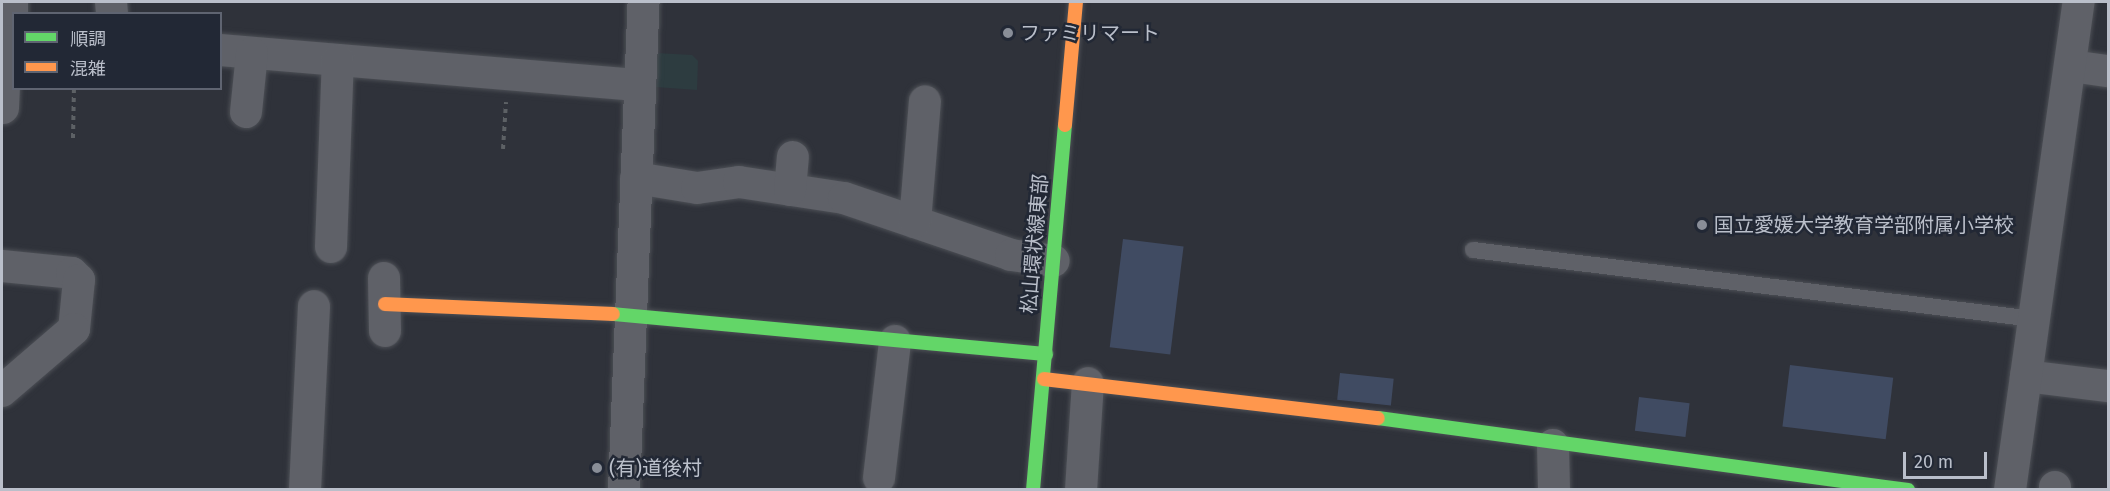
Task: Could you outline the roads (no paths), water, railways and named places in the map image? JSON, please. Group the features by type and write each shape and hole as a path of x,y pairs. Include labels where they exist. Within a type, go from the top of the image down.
{"street":[{"path":"3,108 12,2"},
{"path":"624,489 644,2"},
{"name":"松山環状線東部","path":"1033,489 1076,2"},
{"path":"2010,489 2079,2"},
{"path":"222,50 640,85"},
{"path":"246,112 252,52"},
{"path":"331,247 338,60"},
{"path":"2071,66 2109,71"},
{"path":"915,222 924,101"},
{"path":"790,190 793,157"},
{"path":"636,178 697,188 739,182 844,198 1011,255 1054,261"},
{"path":"2,266 72,273 79,280 74,328 2,391"},
{"path":"385,304 532,306 1046,354"},
{"path":"305,489 314,306"},
{"path":"879,478 895,341"},
{"path":"2026,376 2109,386"},
{"path":"1044,379 1908,489"},
{"path":"1081,489 1088,383"},
{"path":"1554,445 1554,489"}],"lane":[{"path":"1473,250 2034,319"}],"water":[{"path":"1123,239 1184,246 1170,355 1110,347"},
{"path":"1790,365 1893,378 1886,439 1782,427"},
{"path":"1340,373 1394,379 1391,405 1337,400"},
{"path":"1639,397 1690,403 1685,437 1635,431"}],"place":[{"name":"ファミリマート","path":"1008,33"},
{"name":"国立愛媛大学教育学部附属小学校","path":"1702,225"},
{"name":"(有)道後村","path":"597,468"}]}
